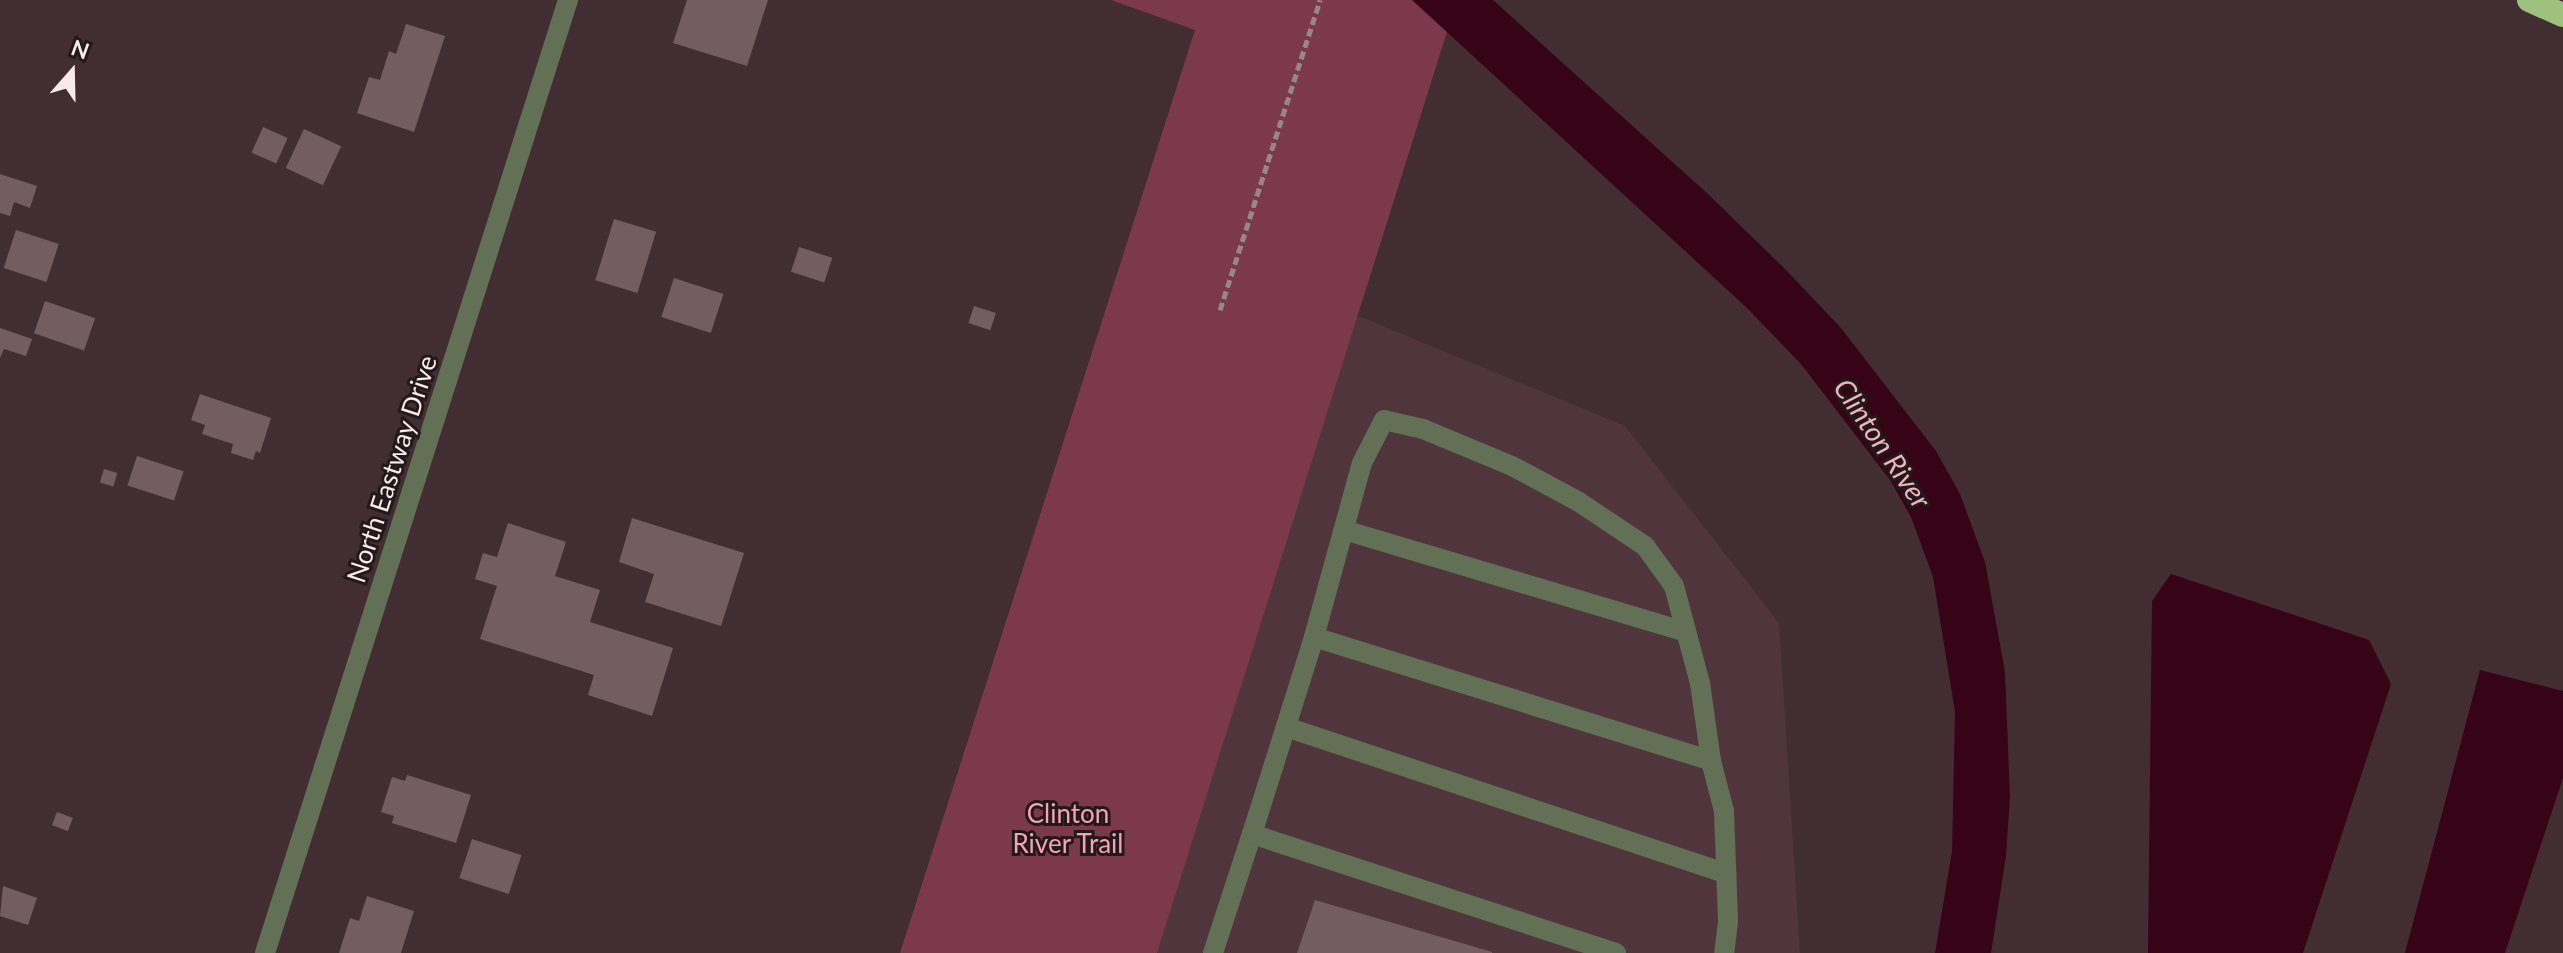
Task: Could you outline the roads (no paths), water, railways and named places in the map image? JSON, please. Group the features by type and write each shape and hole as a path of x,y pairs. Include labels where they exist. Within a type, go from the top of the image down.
{"highway":[{"path":"2529,0 2563,15"}],"street":[{"name":"North Eastway Drive","path":"265,953 568,0"},
{"path":"1213,953 1314,637 1362,463 1384,420 1423,429 1539,480 1579,502 1645,546 1674,586 1700,683 1711,761 1724,811 1728,922 1724,953"},
{"path":"1344,530 1686,632"},
{"path":"1314,637 1711,761"},
{"path":"1286,727 1726,873"},
{"path":"1252,834 1616,953"}],"water":[{"name":"Clinton River","path":"1412,0 1493,0 1709,195 1786,270 1841,328 1936,451 1960,494 1985,562 2005,672 2010,797 2006,856 1991,953 1935,953 1952,851 1955,712 1933,577 1911,517 1890,480 1801,364 1747,308"},
{"path":"2171,574 2369,640 2391,684 2303,953 2148,953 2152,601"},
{"path":"2480,670 2563,691 2563,778 2505,953 2405,953"}],"park label":[{"name":"Clinton River Trail","path":"1068,829"}]}
